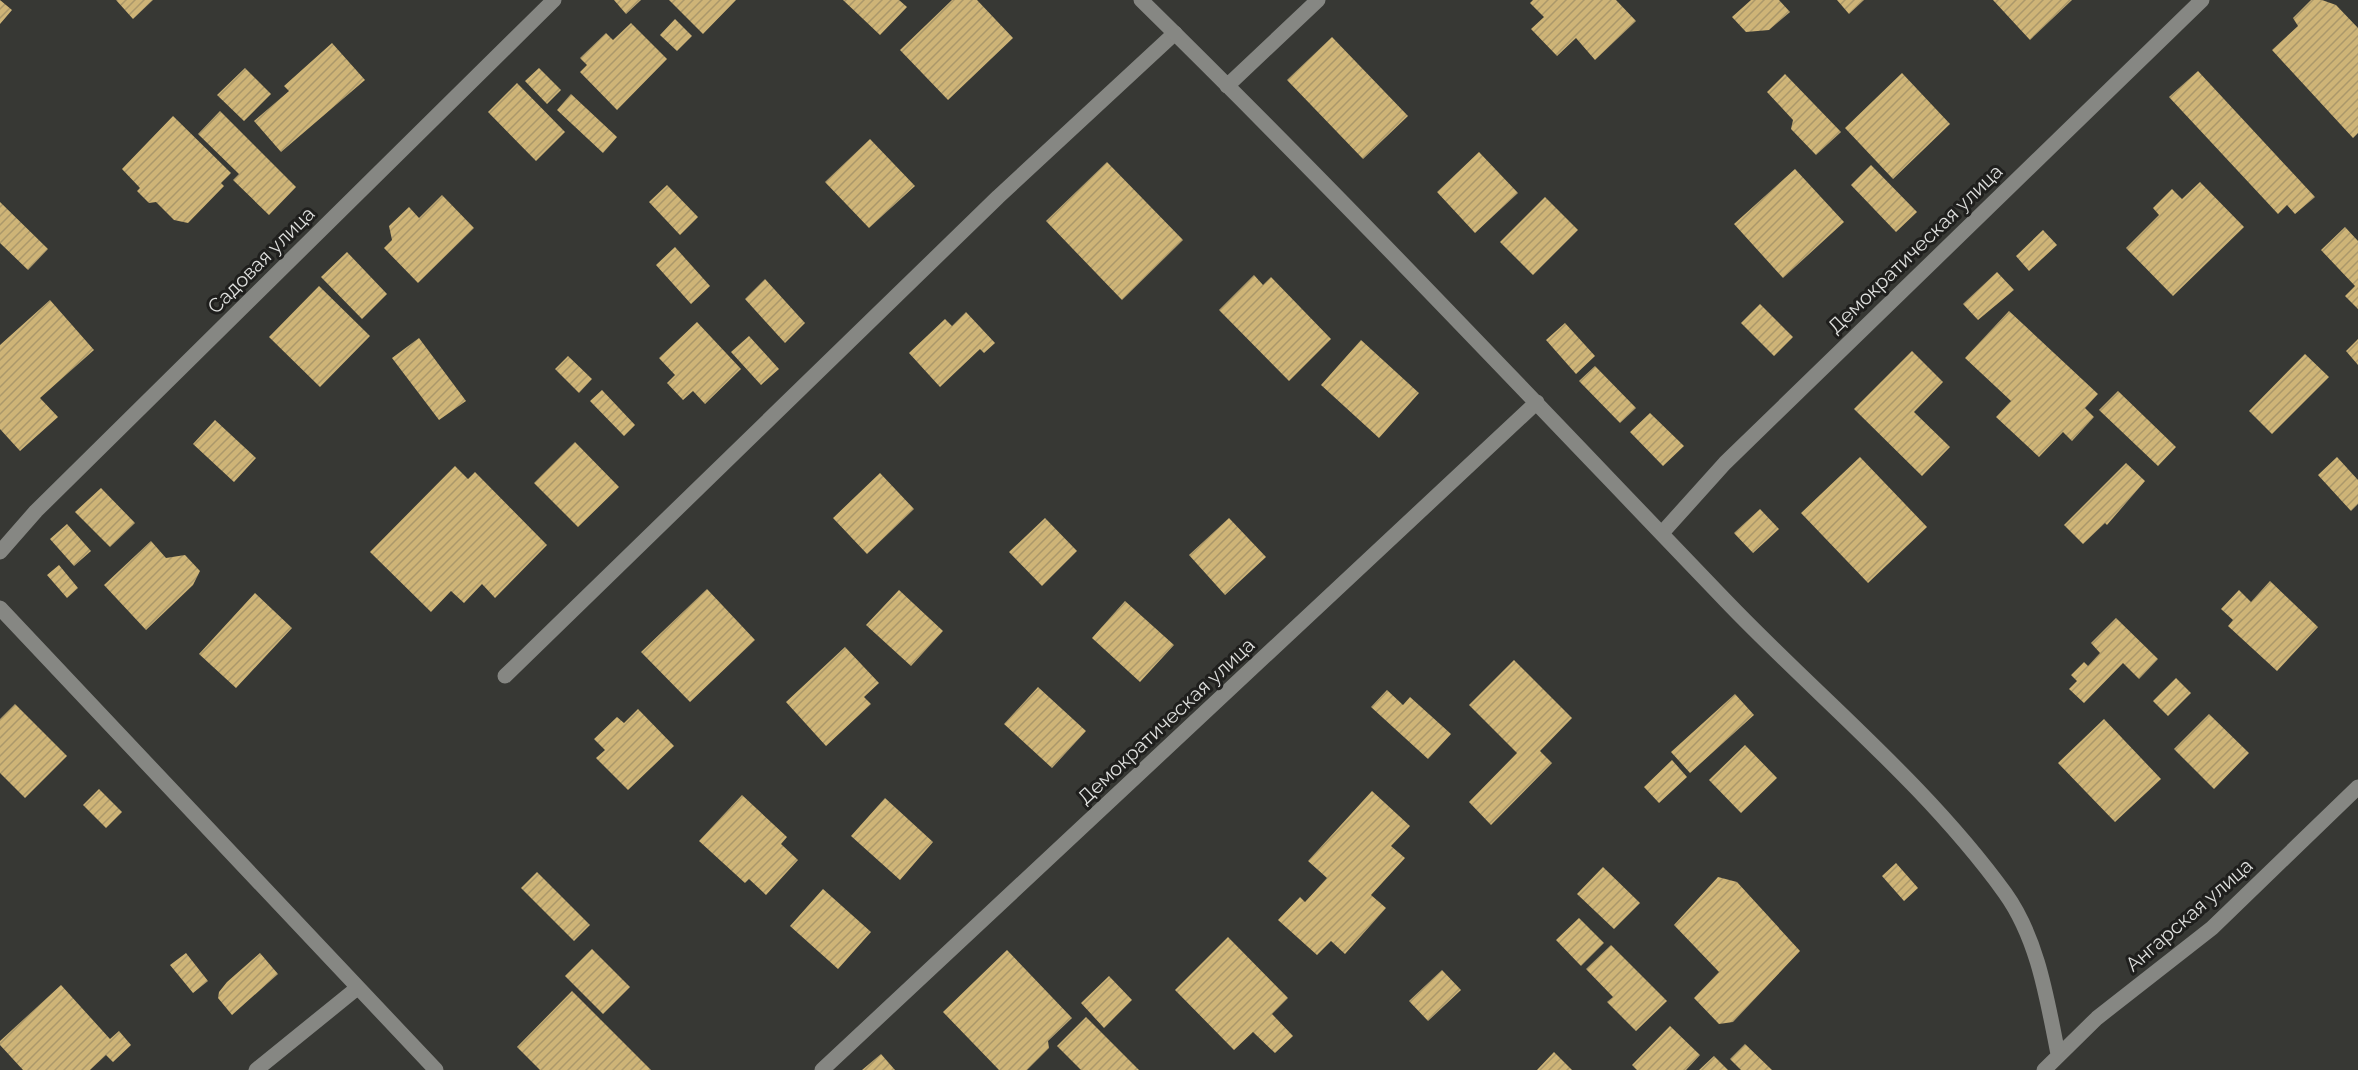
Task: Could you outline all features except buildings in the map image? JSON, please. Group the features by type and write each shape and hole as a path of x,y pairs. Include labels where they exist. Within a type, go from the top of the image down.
{"street":[{"name":"Садовая улица","path":"0,552 44,503 554,0"},
{"path":"1141,0 1537,402 1728,604 1906,778 2006,894 2030,938 2058,1054"},
{"path":"1227,86 1318,0"},
{"name":"Демократическая улица","path":"1662,533 1725,463 2202,0"},
{"path":"505,676 998,197 1175,33"},
{"name":"Демократическая улица","path":"822,1070 1537,402"},
{"path":"0,608 356,989 436,1070"},
{"name":"Ангарская улица","path":"2044,1070 2097,1018 2212,928 2358,787"},
{"path":"256,1070 356,989"}]}
